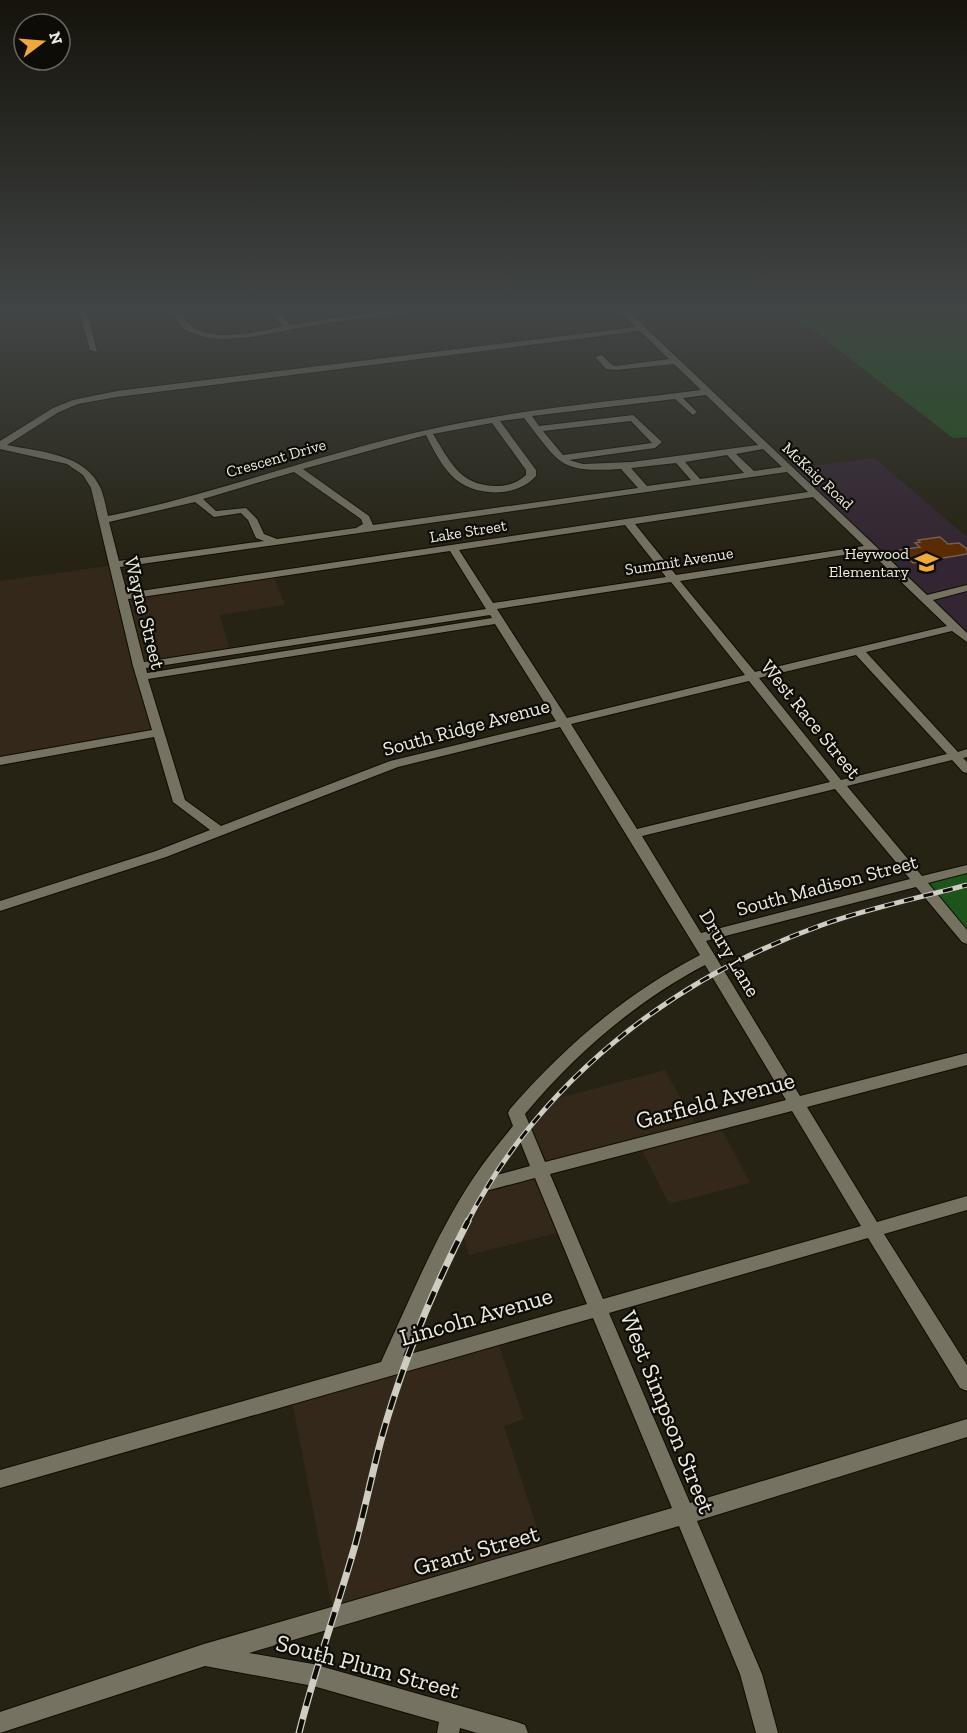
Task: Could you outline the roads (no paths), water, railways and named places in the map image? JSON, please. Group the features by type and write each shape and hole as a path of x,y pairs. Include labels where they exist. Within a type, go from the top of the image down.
{"street":[{"path":"0,446 56,410 76,402 142,391"},
{"name":"Crescent Drive","path":"102,520 148,512 299,471 428,432 707,392"},
{"name":"McKaig Road","path":"707,392 817,494 967,639"},
{"path":"677,396 693,412"},
{"path":"527,416 567,463 584,469 624,466 766,446"},
{"path":"537,429 633,418 657,442 655,445 562,458"},
{"path":"428,432 458,478 469,486 483,489 510,489 524,483 531,476 531,470 495,421"},
{"name":"Wayne Street","path":"0,446 70,462 86,473 96,488 140,671 179,802 221,832"},
{"path":"729,452 751,474"},
{"path":"677,458 699,483"},
{"path":"624,466 646,491"},
{"path":"115,565 790,469"},
{"path":"299,471 366,518 368,525 359,530"},
{"path":"510,489 519,508"},
{"name":"Lake Street","path":"122,597 817,494"},
{"path":"196,498 214,514 243,510 252,519 260,536 278,542"},
{"name":"West Race Street","path":"627,521 839,785 967,939"},
{"name":"Drury Lane","path":"453,548 561,723 634,834 967,1382"},
{"name":"Summit Avenue","path":"140,671 493,613 673,579 872,548"},
{"path":"926,598 967,588"},
{"name":"South Ridge Avenue","path":"0,906 161,855 394,765 955,627"},
{"path":"859,651 961,754 967,769"},
{"path":"0,760 158,733"},
{"path":"634,834 961,754"},
{"name":"South Madison Street","path":"697,939 967,869"},
{"path":"388,1368 418,1299 476,1187 539,1086 581,1042 632,1001 669,976 708,957"},
{"name":"Garfield Avenue","path":"476,1187 967,1059"},
{"name":"West Simpson Street","path":"519,1119 751,1674 767,1733"},
{"name":"Lincoln Avenue","path":"0,1479 967,1203"},
{"name":"Grant Street","path":"0,1723 204,1655 683,1515 967,1428"},
{"name":"South Plum Street","path":"204,1655 313,1675 450,1724 517,1733"}],"railway":[{"path":"467,1223 497,1172 532,1124 572,1080 616,1041 663,1005 714,974 767,947 822,925 875,908 967,885"},
{"path":"299,1733 356,1542 381,1440 398,1384 430,1301 467,1223"}],"place":[{"name":"Heywood Elementary","path":"927,562"}]}
